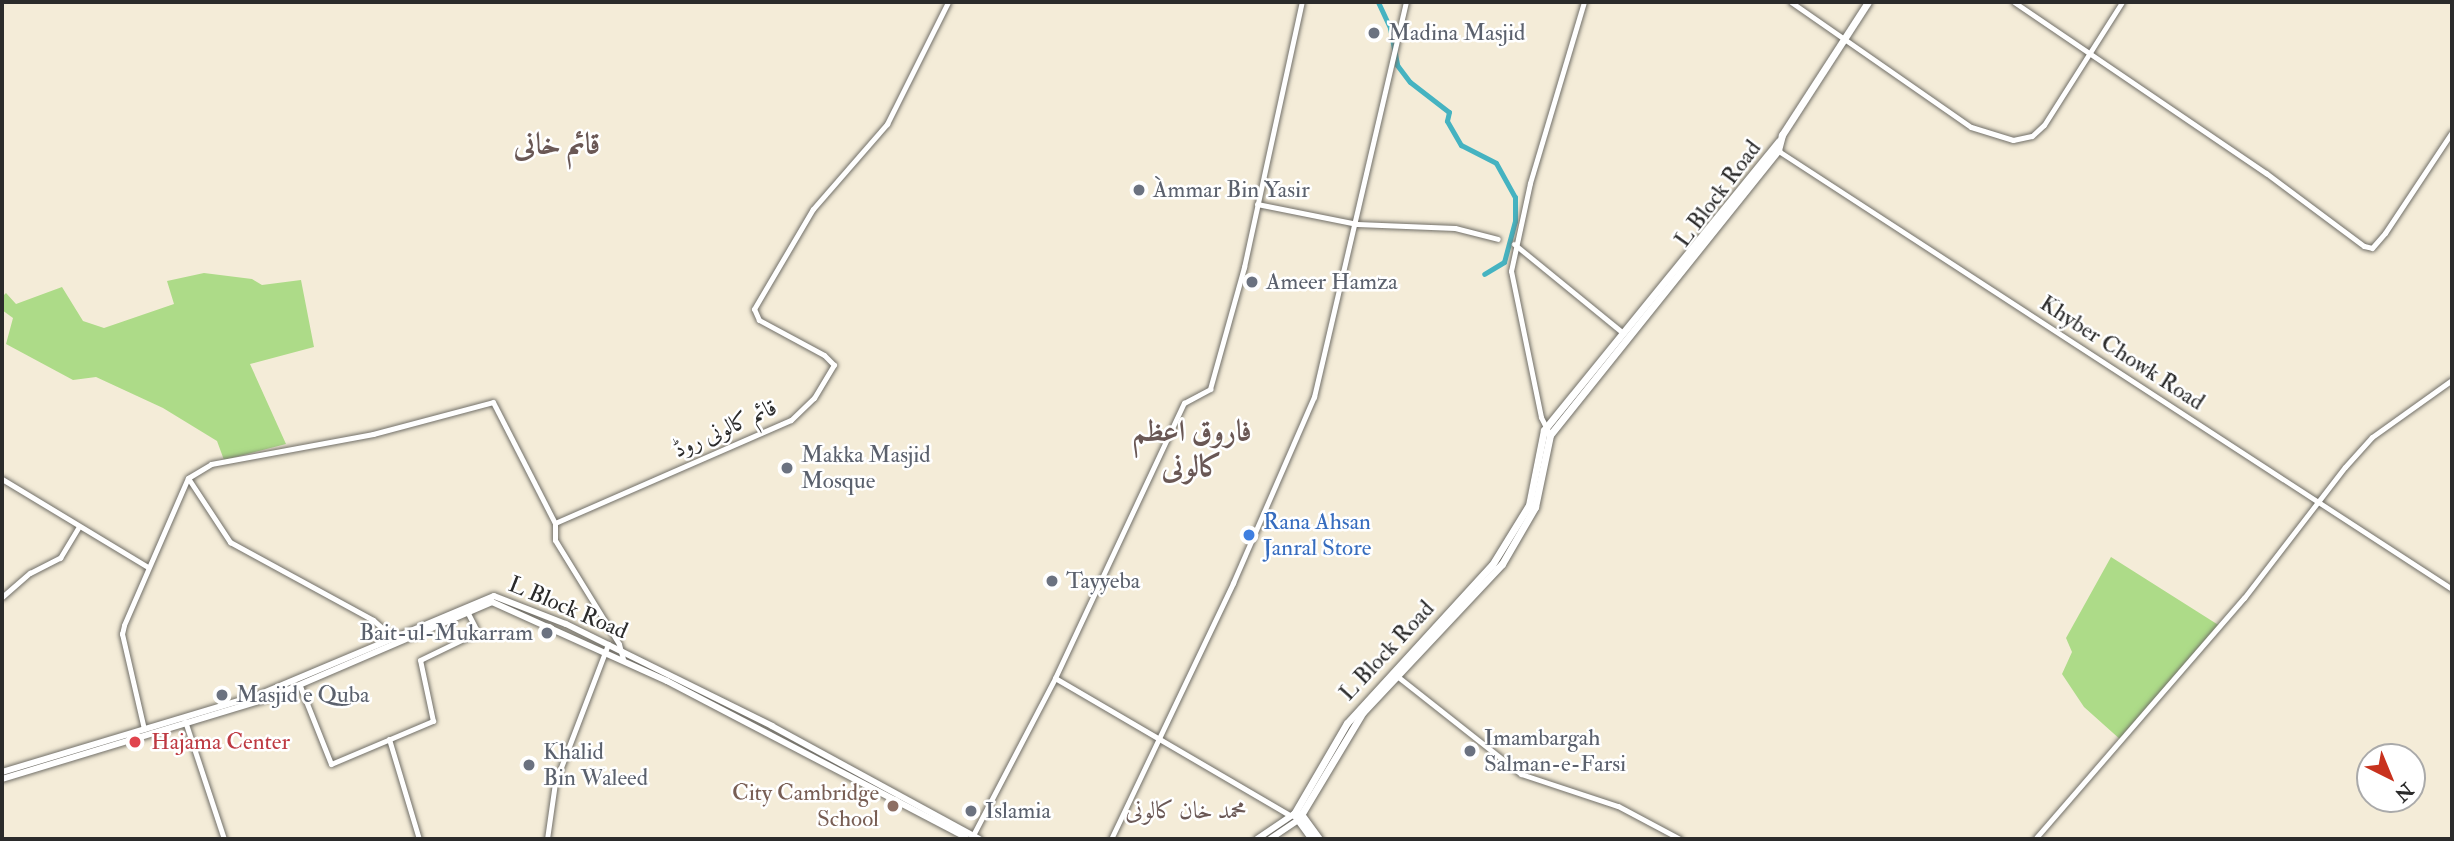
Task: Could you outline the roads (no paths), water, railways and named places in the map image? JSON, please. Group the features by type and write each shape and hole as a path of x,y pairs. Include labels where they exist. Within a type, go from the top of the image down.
{"main road":[{"path":"1776,146 1868,2"},
{"name":"L Block Road","path":"1270,839 1297,816 1348,732 1497,569 1535,494 1547,432 1623,333 1776,146"},
{"name":"L Block Road","path":"1547,432 1776,146"},
{"name":"L Block Road","path":"1257,839 1297,816 1347,723 1492,565 1535,494"},
{"name":"L Block Road","path":"2,772 144,729 185,720 287,684 494,596 606,648 622,660 974,838"},
{"name":"L Block Road","path":"2,779 300,686 485,603 499,603 606,648 621,651 842,762 974,838"},
{"path":"1297,816 1312,839"},
{"path":"1297,816 1319,839"}],"street":[{"name":"قائم کالونی روڈ","path":"555,523 791,420 814,398 834,365 824,355 759,320 754,309 813,209 899,105 948,2"},
{"path":"974,838 1055,678 1184,403 1210,389 1257,204 1301,2"},
{"path":"1111,839 1161,738 1308,413 1357,224 1406,2"},
{"path":"1547,432 1511,271 1513,244 1584,2"},
{"path":"1791,2 1972,128 2013,140 2032,136 2044,125 2122,2"},
{"path":"2014,2 2372,248 2452,132"},
{"name":"Khyber Chowk Road","path":"1776,146 2452,589"},
{"path":"1257,204 1357,224 1455,228 1498,239"},
{"path":"1513,244 1623,333"},
{"path":"2035,839 2372,438 2452,380"},
{"path":"144,729 122,634 148,567 188,478 211,464 373,433 493,401 555,523 555,540 621,651 622,660"},
{"path":"2,478 78,528 148,567"},
{"path":"188,478 230,542 373,620 394,638"},
{"path":"2,597 29,574 60,558 78,528"},
{"path":"300,686 331,764 433,721 421,660 472,635 476,629 467,611"},
{"path":"547,839 555,783 606,648"},
{"path":"1397,676 1521,774 1618,806 1680,839"},
{"path":"1055,678 1297,816"},
{"path":"185,720 224,839"},
{"path":"389,739 419,839"}],"waterway":[{"path":"1378,2 1390,28 1397,65 1410,82 1449,112 1447,121 1461,145 1496,163 1515,197 1515,221 1504,262 1484,274"}],"place":[{"name":"Madina Masjid","path":"1374,33"},
{"name":"Àmmar Bin Yasir","path":"1139,190"},
{"name":"Ameer Hamza","path":"1252,282"},
{"name":"Makka Masjid Mosque","path":"787,468"},
{"name":"Rana Ahsan Janral Store","path":"1249,535"},
{"name":"Tayyeba","path":"1052,581"},
{"name":"Bait-ul-Mukarram","path":"547,633"},
{"name":"Masjid e Quba","path":"222,695"},
{"name":"Hajama Center","path":"135,742"},
{"name":"Imambargah Salman-e-Farsi","path":"1470,751"},
{"name":"Khalid Bin Waleed","path":"529,765"},
{"name":"City Cambridge School","path":"893,806"},
{"name":"Islamia","path":"971,811"}],"district":[{"name":"قائم خانى","path":"557,145"},
{"name":"فاروق اعظم کالونی","path":"1192,449"},
{"name":"محمد خان کالونی","path":"1186,811"}]}
